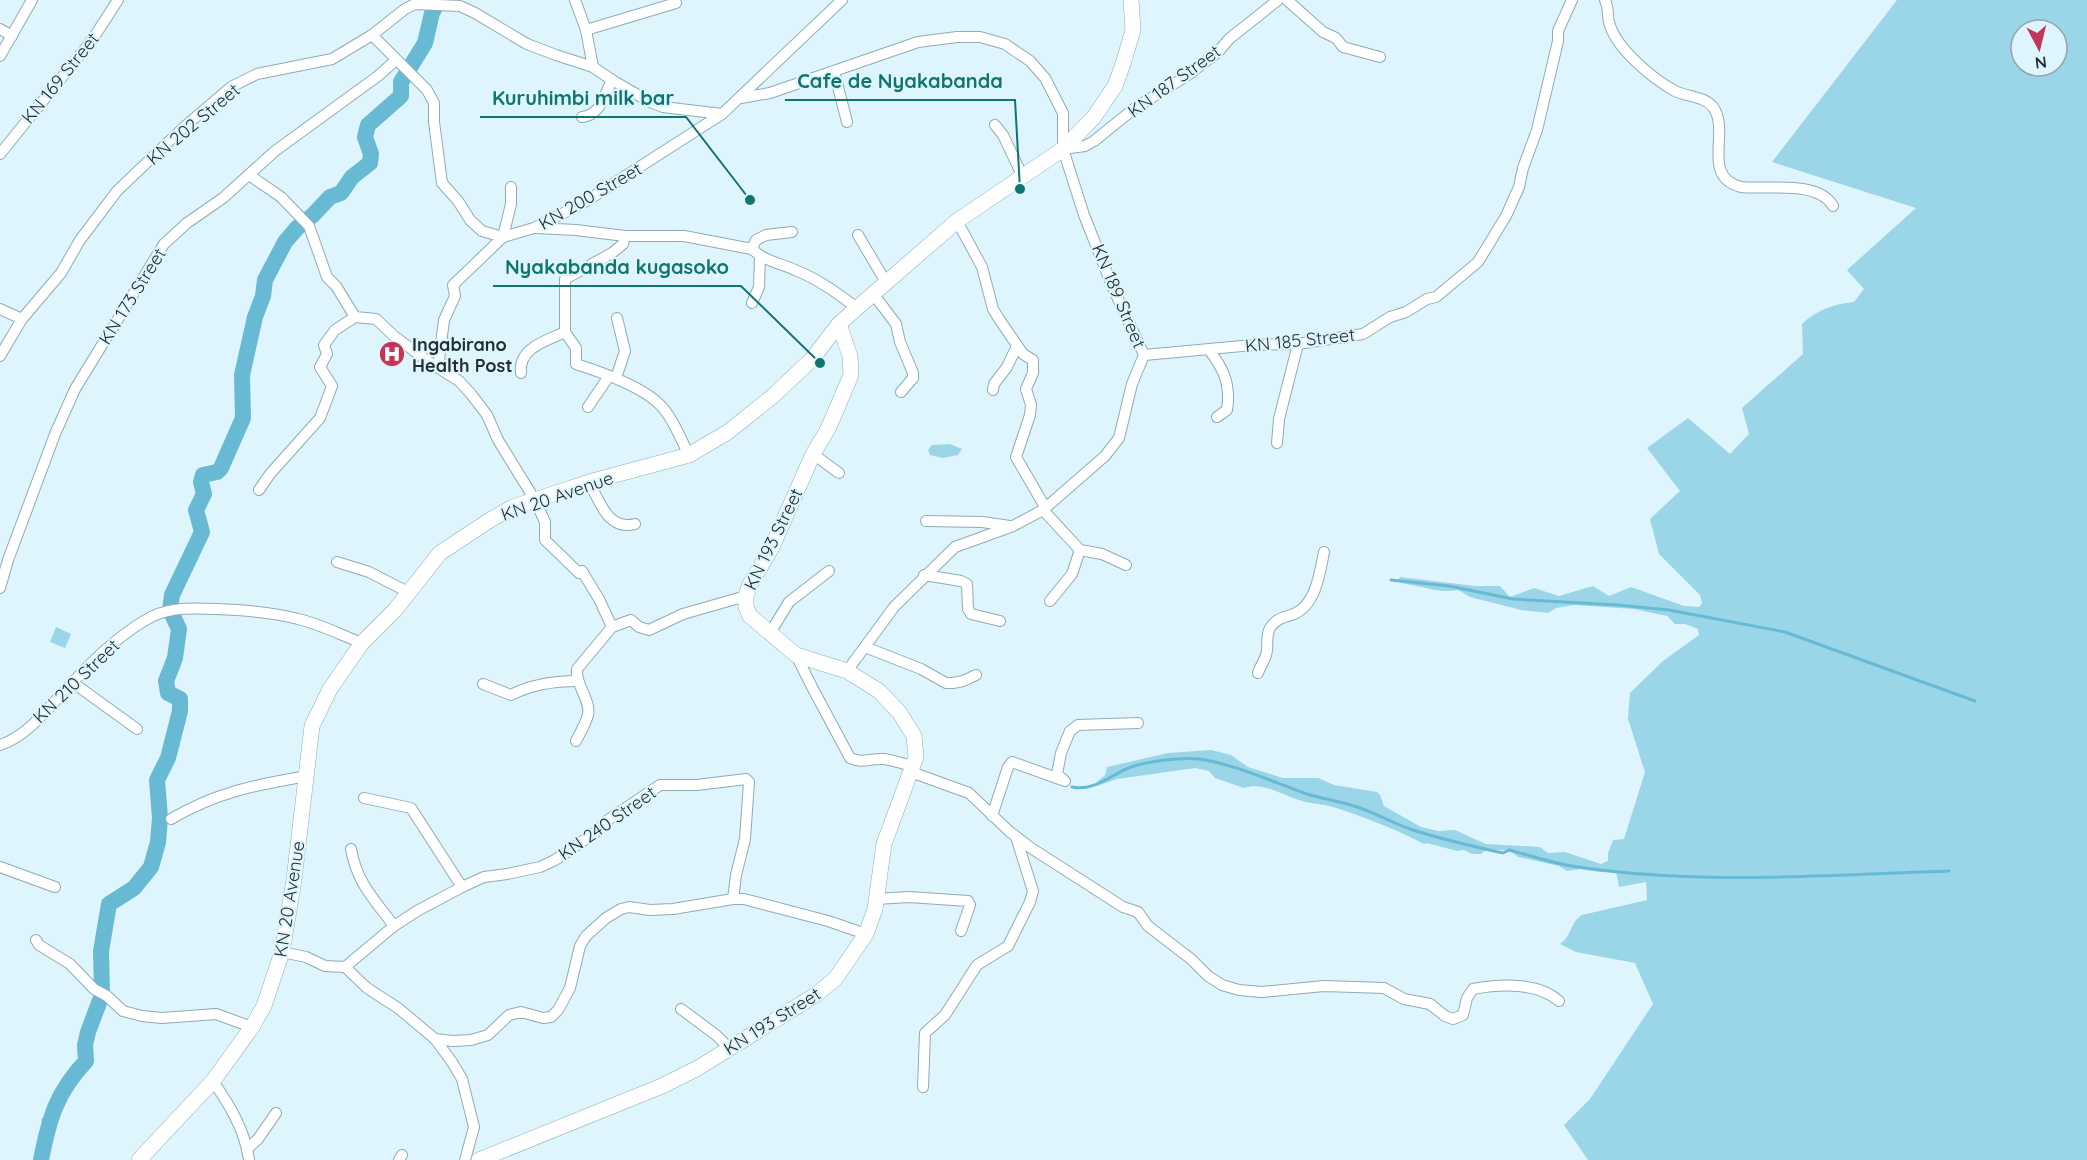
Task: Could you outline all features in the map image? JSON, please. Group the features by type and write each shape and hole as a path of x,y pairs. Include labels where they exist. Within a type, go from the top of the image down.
{"main road":[{"name":"KN 20 Avenue","path":"139,1160 213,1081 252,1027 264,1006 282,952 294,880 312,726 330,689 362,643 395,610 440,553 490,520 513,507 589,482 689,455 728,432 773,396 812,359 839,324 856,308 874,295 957,221 1064,149 1094,117 1115,86 1133,30 1131,0"},
{"name":"KN 193 Street","path":"479,1160 662,1086 698,1068 817,994 836,978 866,934 875,909 884,844 916,757 914,736 899,712 879,691 847,671 796,655 750,616 746,607 749,586 772,547 851,375 850,356 839,324"}],"street":[{"path":"0,56 32,0"},
{"name":"KN 169 Street","path":"0,154 92,40 118,0"},
{"path":"575,0 586,30 594,67"},
{"name":"KN 200 Street","path":"502,237 534,228 585,202 722,114 842,0"},
{"name":"KN 187 Street","path":"1064,149 1085,146 1094,141 1152,95 1188,75 1278,0"},
{"path":"1287,0 1323,32 1336,38 1343,47 1380,57"},
{"name":"KN 185 Street","path":"1144,355 1254,345 1298,344 1363,334 1390,316 1406,312 1427,299 1436,297 1479,261 1506,216 1519,187 1523,168 1538,130 1558,41 1558,31 1572,0"},
{"path":"1605,0 1609,22 1615,37 1626,51 1648,73 1677,92 1700,99 1713,108 1719,121 1718,157 1724,178 1741,187 1817,191 1825,196 1833,206"},
{"path":"586,30 677,1"},
{"name":"KN 202 Street","path":"0,356 22,319 61,273 80,240 117,191 160,149 231,87 257,74 332,59 372,35 415,4 463,3 475,13 527,44 594,67 650,102 663,106 722,114"},
{"path":"0,29 12,36"},
{"path":"372,35 427,90 434,103 434,123 442,183 458,201 470,220 482,231 502,237"},
{"path":"741,98 770,93 918,42 957,37 980,37 1005,44 1030,61 1045,78 1063,113 1064,149"},
{"name":"KN 173 Street","path":"0,588 8,560 55,434 75,389 164,243 187,223 223,198 275,151 400,62"},
{"path":"834,71 847,122"},
{"path":"582,117 591,116 596,112 612,80"},
{"path":"995,125 1003,135 1023,177"},
{"name":"KN 189 Street","path":"847,671 894,607 955,547 1013,526 1044,508 1105,456 1119,438 1132,384 1144,355 1113,288 1084,215 1064,149"},
{"path":"249,175 281,197 306,221 327,277 336,286 355,317"},
{"path":"438,368 444,320 455,296 453,285 502,237 511,204 511,187"},
{"path":"957,221 982,267 993,309 1023,354 1034,360 1033,373 1026,385 1031,405 1030,416 1016,458 1044,508 1080,550 1102,554 1125,565"},
{"path":"534,228 625,236 684,236 756,253 827,286 856,308"},
{"path":"752,303 759,286 756,240 792,232"},
{"path":"858,235 886,284"},
{"path":"625,236 623,244 612,253 565,279 565,332 576,348 576,364 613,377 658,403 675,428 689,455"},
{"path":"874,295 896,324 913,373 913,378 901,392"},
{"path":"0,309 22,319"},
{"path":"259,490 270,474 320,418 332,386 320,367 327,354 324,345 335,330 355,317 376,319 394,336 459,381 487,415 498,440 535,500 544,522 546,540 579,573 582,571 612,627"},
{"path":"588,407 613,377 625,351 617,318"},
{"path":"521,373 520,364 525,353 565,332"},
{"path":"1277,443 1279,419 1298,344"},
{"path":"993,390 994,384 1007,367 1017,346"},
{"path":"1209,350 1218,362 1229,386 1227,410 1217,417"},
{"path":"813,454 839,473"},
{"path":"589,482 602,508 615,524 625,527 635,524"},
{"path":"926,521 982,522 1013,526"},
{"path":"1050,601 1072,574 1080,550"},
{"path":"1257,673 1267,653 1266,640 1271,627 1277,620 1304,608 1317,588 1324,552"},
{"path":"337,562 369,573 408,592"},
{"path":"770,633 789,602 829,571"},
{"path":"924,575 967,584 968,609 971,614 1000,621"},
{"path":"576,741 588,715 576,676 578,669 612,627 631,620 639,627 649,630 683,614 746,596"},
{"name":"KN 210 Street","path":"0,745 15,738 36,721 97,658 127,634 153,616 169,611 187,608 256,610 300,619 362,643"},
{"path":"865,647 921,669 946,682 963,681 976,675"},
{"path":"796,655 850,758 859,762 887,759 969,793 1016,837 1123,907 1138,912 1148,926 1222,986 1262,992 1324,986 1384,988 1404,999 1430,1004 1445,1016 1453,1019 1463,1015 1467,998 1473,989 1508,985 1533,988 1554,996 1559,1001"},
{"path":"483,684 512,695 524,688 558,681 578,681"},
{"path":"72,682 137,729"},
{"path":"992,816 1008,767 1012,762 1065,781 1057,774 1057,765 1070,731 1075,727 1090,724 1138,723"},
{"path":"171,819 194,806 230,792 307,776"},
{"name":"KN 240 Street","path":"345,967 394,926 417,911 484,877 540,867 555,860 596,832 613,816 660,785 697,785 746,779 749,782 745,839 735,875 733,899"},
{"path":"364,798 411,808 462,887"},
{"path":"923,1087 925,1033 945,1015 977,965 1008,946 1030,902 1033,891 1016,837"},
{"path":"351,849 355,869 362,883 394,926"},
{"path":"0,867 55,887"},
{"path":"876,899 909,897 968,901 970,905 961,931"},
{"path":"435,1039 471,1040 488,1035 509,1015 521,1012 543,1018 551,1017 558,1010 570,988 578,953 586,936 606,918 629,907 651,910 673,909 744,899 828,921 866,934"},
{"path":"36,940 39,945 70,964 94,989 107,996 123,1011 162,1018 216,1014 252,1027"},
{"path":"282,952 306,957 326,966 345,967 367,988 398,1008 435,1039 462,1079 474,1127 465,1160"},
{"path":"681,1009 716,1035 729,1048"},
{"path":"213,1081 239,1123 248,1154"},
{"path":"248,1154 276,1113"}],"shaded area":[{"path":"1897,0 2087,0 2087,1160 1588,1160 1564,1125 1590,1099 1653,1004 1635,963 1576,952 1560,944 1567,937 1575,921 1582,915 1647,900 1646,882 1619,887 1616,871 1600,872 1580,869 1567,871 1559,866 1518,857 1509,850 1486,850 1481,854 1472,854 1464,850 1457,851 1424,844 1391,828 1345,811 1298,800 1267,788 1252,786 1244,788 1215,778 1209,771 1195,768 1117,779 1097,786 1096,783 1105,775 1107,767 1168,753 1211,750 1231,755 1248,767 1283,778 1318,778 1334,785 1377,792 1384,806 1421,827 1438,831 1455,830 1486,844 1540,847 1548,853 1565,852 1601,864 1608,861 1608,853 1613,840 1624,839 1645,772 1628,719 1630,693 1663,661 1699,635 1698,629 1685,624 1675,624 1667,616 1634,609 1574,605 1556,608 1548,613 1521,610 1470,597 1458,590 1436,590 1400,583 1398,580 1400,577 1475,586 1500,586 1510,597 1534,588 1559,596 1593,586 1609,596 1631,587 1684,606 1699,607 1702,603 1700,595 1659,554 1650,519 1680,491 1647,448 1688,418 1730,454 1749,434 1742,408 1803,354 1802,324 1826,308 1854,302 1864,289 1847,270 1916,208 1772,162"},
{"path":"950,444 962,449 958,455 943,458 930,455 928,450 932,445"},
{"path":"56,627 71,634 65,648 50,642"}],"waterway":[{"path":"41,1160 55,1107 67,1084 86,1061 85,1045 88,1032 102,995 101,951 109,904 134,888 151,867 158,842 160,818 157,780 168,758 180,711 180,699 168,693 166,681 175,658 179,629 170,610 172,595 202,532 196,510 204,494 201,482 203,475 217,472 221,468 243,418 242,375 255,317 263,296 265,280 285,242 297,228 330,197 341,193 352,177 370,163 371,154 365,137 368,125 401,96 401,82 425,43 432,13 439,0"},
{"path":"1391,580 1449,586 1513,599 1669,610 1785,632 1975,701"},
{"path":"1072,787 1095,785 1131,767 1147,763 1174,759 1199,759 1226,765 1307,794 1360,808 1404,827 1433,836 1503,853 1509,850 1566,865 1660,875 1709,877 1949,871"},
{"path":"43,1120 49,1119"}],"place":[{"name":"Cafe de Nyakabanda","path":"1020,189"},
{"name":"Kuruhimbi milk bar","path":"750,200"},
{"name":"Ingabirano Health Post","path":"392,354"},
{"name":"Nyakabanda kugasoko","path":"820,363"}]}
